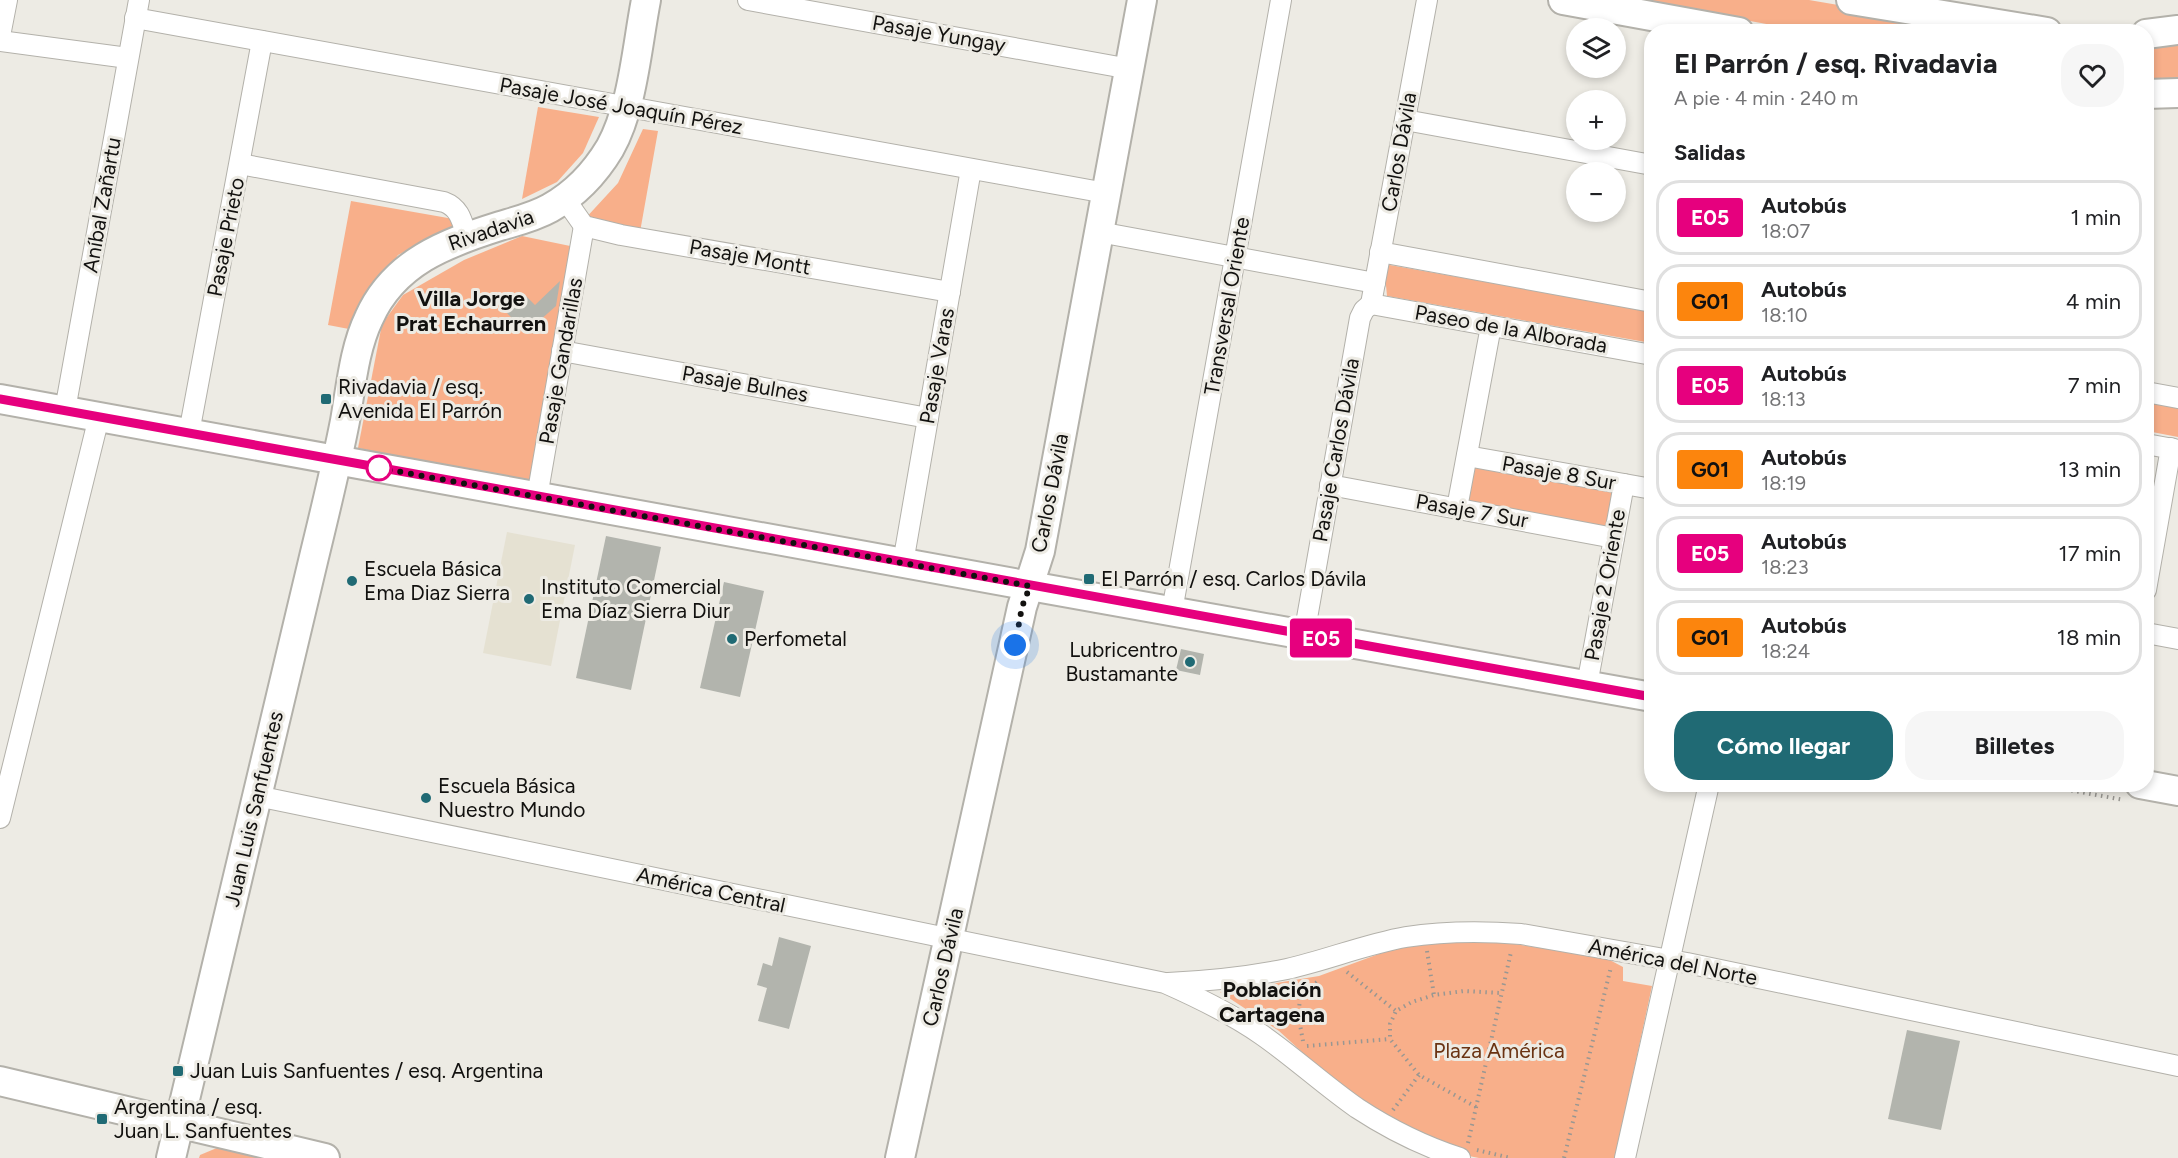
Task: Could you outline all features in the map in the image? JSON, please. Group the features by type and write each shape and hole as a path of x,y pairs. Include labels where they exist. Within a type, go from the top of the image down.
{"street":[{"path":"0,36 6,0"},
{"name":"Rivadavia","path":"337,460 363,333 376,303 396,277 425,255 467,237 531,217 565,199 578,189 599,165 620,127 646,0"},
{"name":"Pasaje Yungay","path":"748,0 1130,69"},
{"name":"Carlos Dávila","path":"900,1158 1022,607 1042,540 1142,0"},
{"name":"Transversal Oriente","path":"1172,611 1281,0"},
{"name":"Carlos Dávila","path":"1371,304 1427,0"},
{"path":"1563,0 1695,24"},
{"path":"1851,0 1998,24"},
{"name":"Pasaje José Joaquín Pérez","path":"137,9 262,41 1106,193"},
{"name":"Aníbal Zañartu","path":"65,410 137,9"},
{"path":"2154,33 2178,30"},
{"path":"0,41 128,57"},
{"name":"Pasaje Prieto","path":"189,433 262,41"},
{"path":"2154,94 2178,93"},
{"path":"1405,120 1644,164"},
{"path":"240,164 451,204 459,213 467,237"},
{"name":"Pasaje Varas","path":"903,563 971,169"},
{"path":"565,199 584,226"},
{"name":"Pasaje Montt","path":"584,226 621,235 950,292"},
{"name":"Pasaje Gandarillas","path":"537,496 584,226"},
{"path":"1099,232 1375,283"},
{"path":"1380,252 1644,301"},
{"name":"Paseo de la Alborada","path":"1371,304 1644,354"},
{"name":"Pasaje Carlos Dávila","path":"1304,635 1360,318 1371,304"},
{"path":"1457,508 1491,326"},
{"name":"Pasaje Bulnes","path":"562,351 928,418"},
{"path":"2154,394 2178,398"},
{"path":"0,399 1644,696"},
{"path":"0,818 99,417"},
{"path":"2154,445 2175,449 2154,549"},
{"name":"Pasaje 8 Sur","path":"1467,456 1644,488"},
{"name":"Juan Luis Sanfuentes","path":"171,1158 337,460"},
{"name":"Pasaje 2 Oriente","path":"1587,686 1624,484"},
{"name":"Pasaje 7 Sur","path":"1330,485 1614,538"},
{"path":"2154,634 2178,639"},
{"path":"2137,793 2178,791"},
{"path":"1625,1158 1707,792"},
{"name":"América Central","path":"257,796 1166,983"},
{"name":"América del Norte","path":"1166,983 1242,976 1284,969 1404,938 1444,932 1521,934 1616,959 1670,960 2178,1066"},
{"path":"1166,983 1201,999 1260,1034 1378,1121 1412,1139 1460,1158"},
{"path":"0,1081 325,1158"}],"path":[{"path":"1427,946 1434,994"},
{"path":"1511,1158 1467,1147 1512,948"},
{"path":"1600,964 1616,959"},
{"path":"1564,1158 1616,959"},
{"path":"1353,967 1344,970 1396,1011"},
{"path":"1311,1051 1302,1039 1298,1014 1301,994 1322,978"},
{"path":"1476,1107 1419,1075 1390,1039 1390,1024 1396,1011 1434,994 1464,991 1501,993"},
{"path":"1307,1046 1390,1039"},
{"path":"1391,1113 1419,1075"}],"shaded area":[{"name":"Instituto Comercial Ema Díaz Sierra Diur","path":"507,532 575,545 551,666 483,653"}],"green space":[{"path":"1636,0 1809,0 1949,24 1767,24"},
{"path":"2154,43 2178,43 2178,81 2154,81"},
{"path":"538,107 599,117 583,153 557,182 522,199"},
{"path":"643,129 658,131 640,232 583,221 618,183"},
{"path":"351,201 465,221 398,255 349,329 328,325"},
{"path":"522,236 575,247 533,484 358,448 382,324 403,295 464,260"},
{"path":"1384,264 1644,310 1644,342 1387,296"},
{"path":"2154,400 2178,405 2178,437 2154,432"},
{"path":"1474,462 1614,487 1606,528 1467,503"},
{"name":"Plaza América","path":"1488,940 1606,958 1623,967 1623,981 1652,986 1615,1158 1479,1158 1469,1156 1378,1111 1326,1074 1279,1031 1220,992 1319,976 1406,944"},
{"path":"224,1145 280,1158 199,1158 200,1155"}],"building":[{"path":"560,281 556,306 539,321 537,334 525,332 507,313 526,296 535,305"},
{"path":"606,536 661,547 631,690 576,678"},
{"name":"Perfometal","path":"724,582 764,591 740,697 700,688"},
{"name":"Lubricentro Bustamante","path":"1181,649 1204,654 1200,675 1176,670"},
{"path":"779,937 811,946 789,1029 758,1021 767,988 757,985 763,963 772,966"},
{"path":"1907,1030 1960,1041 1941,1130 1888,1119"}],"bus line":[{"name":"E05","path":"0,399 1644,696"}],"place":[{"name":"Rivadavia / esq. Avenida El Parrón","path":"326,399"},
{"name":"El Parrón / esq. Carlos Dávila","path":"1089,579"},
{"name":"Escuela Básica Ema Diaz Sierra","path":"352,581"},
{"name":"Instituto Comercial Ema Díaz Sierra Diur","path":"529,599"},
{"name":"Perfometal","path":"732,639"},
{"name":"Lubricentro Bustamante","path":"1190,662"},
{"name":"Escuela Básica Nuestro Mundo","path":"426,798"},
{"name":"Juan Luis Sanfuentes / esq. Argentina","path":"178,1071"},
{"name":"Argentina / esq. Juan L. Sanfuentes","path":"102,1119"}],"district":[{"name":"Villa Jorge Prat Echaurren","path":"471,310"},
{"name":"Población Cartagena","path":"1272,1002"}],"route":[{"path":"379,468 1030,586 1022,607 1015,645"}]}
